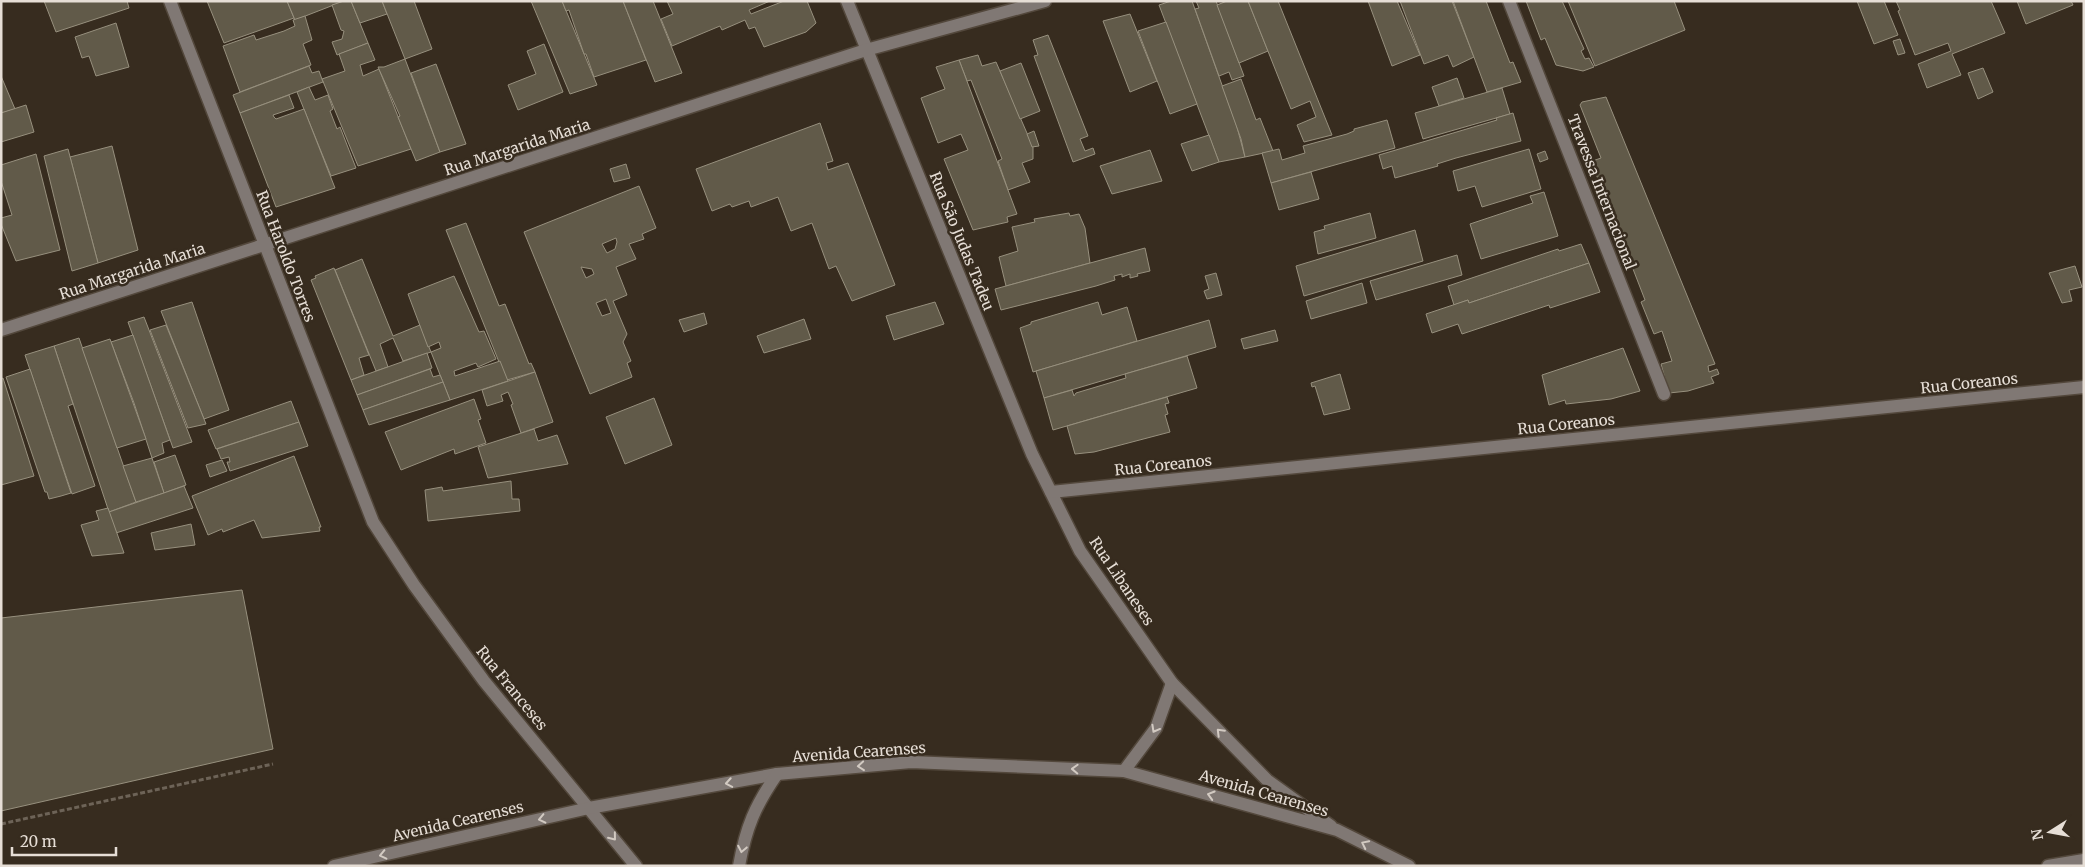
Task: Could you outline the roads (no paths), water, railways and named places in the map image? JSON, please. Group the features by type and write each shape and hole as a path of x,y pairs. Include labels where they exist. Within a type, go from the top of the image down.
{"street":[{"name":"Rua Haroldo Torres","path":"170,1 373,522"},
{"name":"Rua São Judas Tadeu","path":"847,1 1032,454 1051,492"},
{"name":"Rua Margarida Maria","path":"1,330 866,50 1045,1"},
{"name":"Travessa Internacional","path":"1509,1 1664,394"},
{"name":"Rua Coreanos","path":"1051,492 2084,387"},
{"name":"Rua Libaneses","path":"1051,492 1080,550 1172,683 1267,780 1337,830"},
{"name":"Rua Franceses","path":"373,522 414,585 484,682 636,866"},
{"path":"1124,771 1156,728 1172,683"},
{"name":"Avenida Cearenses","path":"334,866 589,808 776,774 911,762 1124,771 1337,830 1409,866"},
{"path":"740,866 747,827 760,800 776,774"},
{"path":"2048,866 2084,860"}]}
